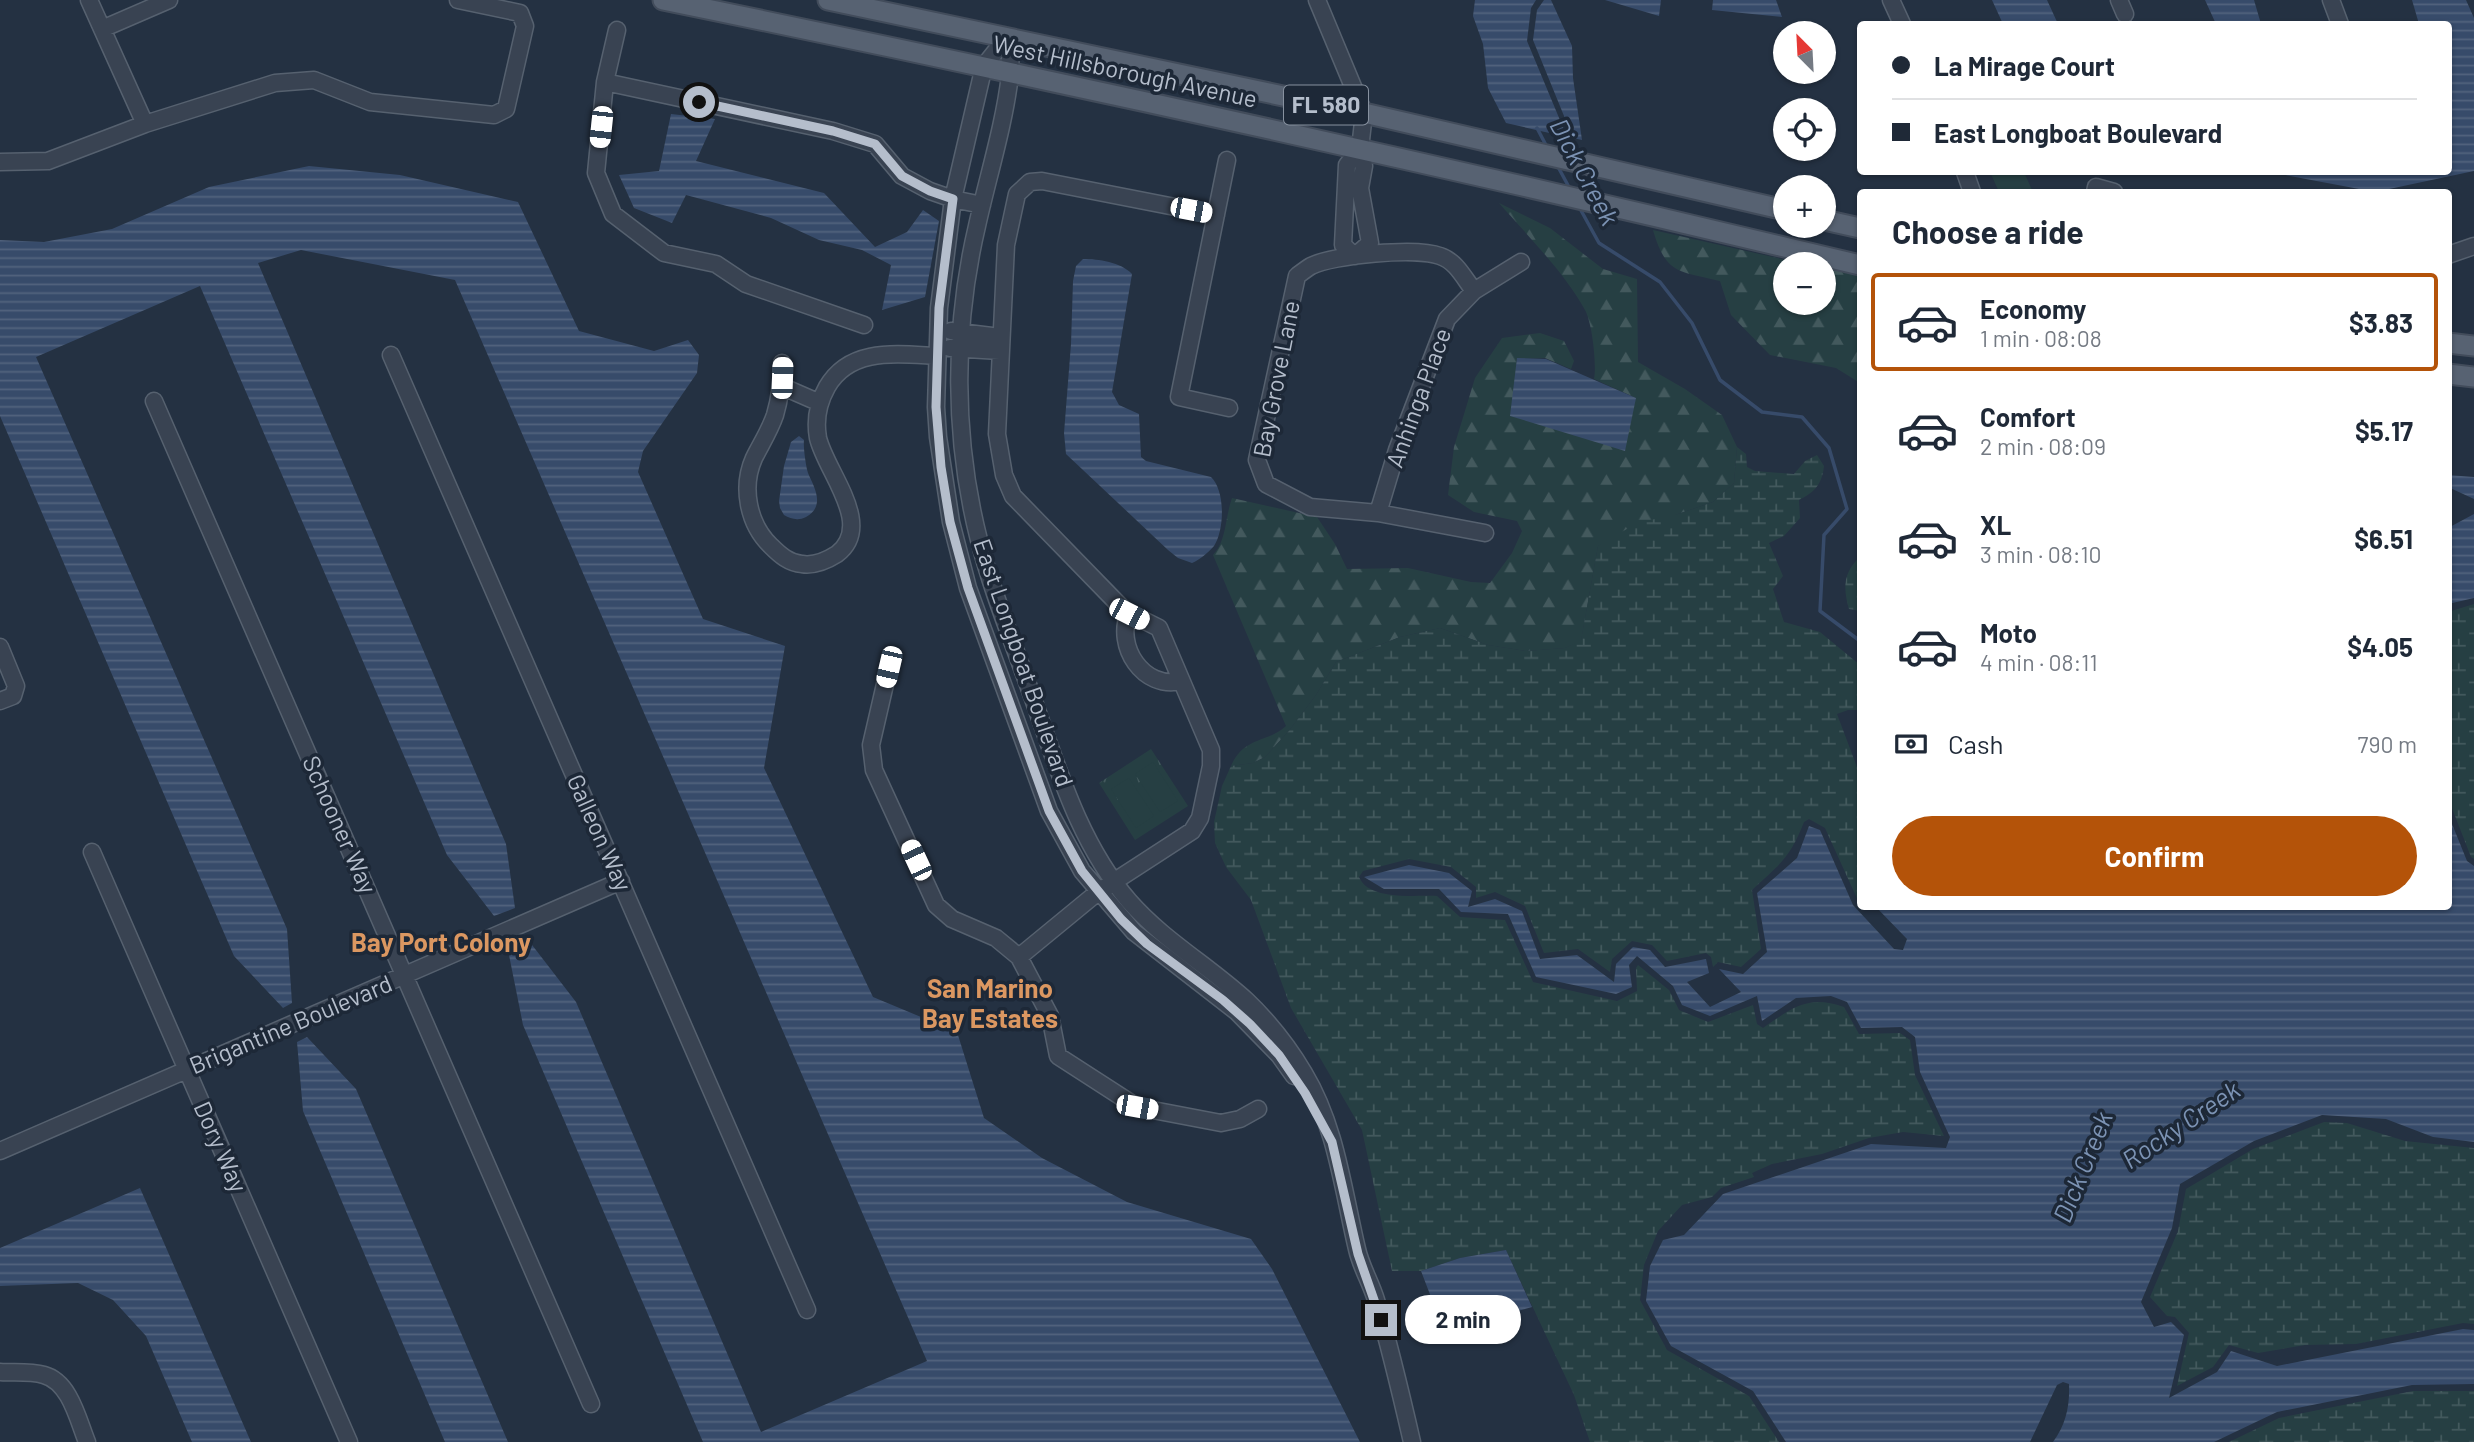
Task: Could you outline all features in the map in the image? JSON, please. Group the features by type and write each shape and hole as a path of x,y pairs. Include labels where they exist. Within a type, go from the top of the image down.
{"main road":[{"name":"West Hillsborough Avenue","path":"663,0 984,66 1360,149 1857,264"},
{"name":"West Hillsborough Avenue","path":"828,0 1364,113 1773,207"},
{"path":"1836,223 1857,228"},
{"path":"2452,343 2474,346"},
{"path":"2452,374 2474,377"}],"street":[{"path":"89,0 145,124"},
{"path":"102,29 169,0"},
{"path":"0,162 48,161 145,124 275,83 314,80 370,102 494,115 506,108 525,26 520,13 458,0"},
{"path":"1317,0 1364,113 1360,149 1364,166 1360,188 1370,243 1354,257"},
{"path":"1891,0 1901,21"},
{"path":"2331,0 2339,21"},
{"path":"617,30 605,82 596,173 613,214 664,253 716,264 746,284 864,325"},
{"name":"East Longboat Boulevard","path":"1007,37 984,66 953,199 938,330 936,407 941,467 950,522 968,588 1049,811 1069,850 1098,892 1147,944 1223,1000 1265,1040 1293,1074 1328,1131"},
{"name":"East Longboat Boulevard","path":"1007,37 1011,72 967,280 960,349 960,424 974,517 985,564 1073,808 1095,853 1113,881 1147,920 1239,994 1275,1031 1314,1090 1341,1172 1358,1254 1375,1296 1412,1442"},
{"path":"605,82 833,131 875,144 902,176 930,191 982,205"},
{"path":"1354,257 1343,245 1347,165 1360,149"},
{"path":"1227,160 1179,397 1229,408"},
{"path":"1018,957 1113,881 1192,831 1202,811 1212,758 1159,628 1129,614 1010,491 1003,475 997,434 1000,344 1006,245 1014,201 1024,185 1042,181 1216,215"},
{"path":"1344,225 1366,225"},
{"path":"2452,257 2474,246"},
{"path":"1354,257 1412,250 1440,255 1453,263 1474,291"},
{"name":"Bay Grove Lane","path":"1354,257 1312,265 1297,276 1257,460 1266,484 1310,507 1378,513 1485,533"},
{"name":"Anhinga Place","path":"1378,513 1397,450 1447,319 1474,291 1521,262"},
{"path":"938,330 961,332 1000,344"},
{"path":"782,363 781,386 775,414 750,469 748,502 754,522 765,541 783,557 800,564 818,564 835,555 848,542 851,533 847,505 818,435 820,403 838,373 859,359 884,354 937,352 1000,344"},
{"name":"Galleon Way","path":"391,355 807,1310"},
{"path":"781,386 820,403"},
{"name":"Schooner Way","path":"154,401 590,1404"},
{"path":"1129,614 1125,623 1125,636 1137,666 1166,682 1181,681"},
{"path":"0,647 16,686 12,696 0,702"},
{"path":"889,667 871,745 874,770 936,905 953,919 996,938 1018,957 1050,1016 1058,1056 1137,1107 1221,1123 1240,1119 1258,1109"},
{"name":"Dory Way","path":"92,852 349,1442"},
{"name":"Brigantine Boulevard","path":"0,1151 621,881"},
{"path":"0,1373 36,1374 54,1379 62,1386 87,1442"}],"green space":[{"path":"1991,175 2025,175 2032,189 1998,189"},
{"path":"1499,203 1550,228 1603,269 1637,279 1638,362 1685,389 1722,415 1737,447 1734,483 1713,502 1598,546 1581,641 1565,648 1526,651 1488,645 1440,628 1400,637 1336,662 1316,695 1265,757 1253,763 1231,766 1243,749 1286,726 1213,555 1223,535 1232,498 1317,517 1347,569 1408,568 1471,582 1490,583 1512,553 1522,531 1517,521 1474,512 1448,495 1454,447 1475,378 1502,338 1540,333 1564,341 1574,361 1571,369 1545,358 1517,359 1516,371 1636,398 1594,379 1593,344 1585,310 1556,268"},
{"path":"1653,230 1773,257 1773,315 1836,315 1836,270 1857,274 1857,381 1836,368 1770,355 1731,315 1720,281 1676,269 1663,256"},
{"path":"1737,447 1746,454 1747,467 1755,471 1794,474 1805,461 1817,455 1824,466 1817,487 1799,500 1800,518 1784,536 1769,543 1783,576 1773,589 1784,622 1820,632 1857,663 1857,710 1837,714 1857,767 1857,898 1825,828 1809,819 1804,822 1783,860 1752,890 1761,949 1741,967 1718,962 1713,967 1711,957 1706,953 1667,961 1652,945 1632,941 1612,959 1610,972 1578,949 1544,953 1525,906 1495,892 1476,898 1476,887 1451,867 1409,859 1363,871 1359,877 1364,885 1382,893 1437,896 1460,917 1505,920 1533,982 1617,1001 1637,991 1638,965 1669,990 1679,1010 1708,1022 1753,1005 1757,1024 1763,1028 1792,1009 1820,1002 1844,1007 1859,1034 1900,1033 1910,1040 1915,1075 1944,1136 1903,1132 1869,1138 1822,1154 1772,1164 1752,1173 1754,1177 1721,1188 1712,1197 1682,1205 1658,1231 1644,1265 1640,1300 1667,1350 1749,1396 1779,1442 1590,1442 1574,1395 1506,1250 1460,1258 1421,1271 1392,1271 1362,1130 1291,1008 1251,900 1226,867 1215,843 1214,822 1222,786 1231,766 1253,763 1265,757 1316,695 1336,662 1400,637 1440,628 1488,645 1526,651 1565,648 1581,640 1598,546 1637,523 1678,514 1713,502 1734,483"},
{"path":"1857,560 1857,610 1849,609 1845,588 1847,575"},
{"path":"2474,604 2474,859 2452,808 2452,611"},
{"path":"1151,749 1188,806 1135,840 1099,783"},
{"path":"1153,762 1178,801 1160,812 1135,774"},
{"path":"1129,778 1154,816 1136,828 1111,789"},
{"path":"2324,1122 2347,1123 2405,1141 2474,1148 2474,1324 2463,1323 2356,1344 2305,1345 2258,1353 2229,1345 2213,1367 2177,1386 2189,1333 2175,1317 2167,1316 2150,1297 2178,1231 2186,1189 2253,1149"},
{"path":"2413,1391 2474,1391 2474,1442 2229,1442 2279,1418"}],"water":[{"path":"1475,0 1536,0 1531,8 1527,41 1567,137 1506,123 1488,88 1483,44 1473,16"},
{"path":"1544,0 1551,0 1572,46 1573,78 1582,140 1573,138 1533,40 1537,10"},
{"path":"1605,0 1661,0 1659,16"},
{"path":"1713,0 1776,0 1782,17 1712,10"},
{"path":"1992,0 2047,0 2057,21 2002,21"},
{"path":"2205,0 2254,0 2260,21 2215,21"},
{"path":"2412,0 2466,0 2474,18 2474,171 2389,189 2359,189 2285,175 2452,175 2452,21 2418,21"},
{"path":"671,114 715,119 696,161 824,193 875,247 907,232 923,210 939,221 925,297 882,310 891,265 862,250 819,240 771,218 686,195 672,223 634,208 619,175 659,171"},
{"path":"309,166 400,175 518,202 579,331 654,351 688,340 699,355 697,373 643,451 638,472 703,619 785,646 764,768 873,997 957,1032 984,1118 1042,1158 1127,1202 1251,1239 1272,1269 1360,1442 703,1442 523,1025 508,950 529,941 576,1002 761,1432 927,1361 455,280 301,250 258,263 506,844 515,908 494,916 447,855 200,286 36,357 287,929 292,1003 283,1008 234,956 0,416 0,240 44,242 112,229 209,187"},
{"path":"1083,259 1116,264 1132,274 1112,392 1119,405 1139,414 1141,457 1146,461 1211,477 1219,491 1222,520 1218,539 1209,551 1192,563 1178,558 1168,550 1066,454 1064,433 1073,281 1076,266"},
{"path":"1517,358 1546,359 1636,398 1625,451 1510,416"},
{"path":"799,436 804,440 806,466 817,502 812,513 797,519 784,515 779,501 791,442"},
{"path":"2452,475 2474,477 2474,499 2452,489"},
{"path":"2474,514 2474,598 2452,603 2452,526"},
{"name":"Rocky Creek","path":"2452,824 2467,861 2474,866 2474,1142 2433,1137 2386,1119 2322,1115 2254,1141 2180,1184 2172,1228 2141,1302 2154,1327 2171,1322 2184,1335 2169,1398 2217,1372 2231,1351 2277,1366 2463,1329 2474,1330 2474,1384 2412,1385 2277,1412 2214,1442 2053,1442 2064,1422 2068,1407 2069,1384 2063,1382 2057,1385 2030,1442 1786,1442 1753,1391 1671,1346 1646,1301 1650,1266 1663,1240 1684,1235 1723,1194 1871,1144 1946,1148 1950,1137 1920,1072 1915,1037 1902,1027 1861,1028 1847,1002 1831,996 1796,998 1762,1021 1757,996 1710,1016 1682,1005 1673,986 1637,956 1629,965 1632,987 1616,994 1536,977 1508,914 1461,912 1439,889 1384,889 1364,877 1409,865 1449,873 1472,891 1468,907 1495,899 1522,911 1540,959 1577,955 1614,982 1616,964 1633,947 1650,950 1665,967 1706,959 1709,973 1687,982 1710,1007 1741,992 1719,969 1743,974 1767,952 1757,893 1797,858 1809,826 1820,830 1857,910 1894,949 1903,950 1907,939 1879,910 2452,910"},
{"path":"307,1037 356,1089 508,1442 445,1442 303,1111 297,1042"},
{"path":"140,1188 251,1442 192,1442 146,1336 113,1300 78,1283 0,1286 0,1248"},
{"path":"1506,1250 1532,1307 1444,1331 1421,1271 1460,1258"}],"waterway":[{"name":"Dick Creek","path":"1537,128 1548,149"},
{"name":"Dick Creek","path":"1557,165 1570,189"},
{"name":"Dick Creek","path":"1578,205 1599,243 1660,282 1692,323 1720,380 1762,412 1802,417 1829,448 1847,509 1824,535 1820,611 1857,639"}],"district":[{"name":"Bay Port Colony","path":"441,943"},
{"name":"San Marino Bay Estates","path":"990,1004"}],"route":[{"path":"699,102 833,131 875,144 902,176 930,191 953,199 939,308 936,407 941,467 950,522 968,588 1049,811 1082,871 1121,919 1147,944 1223,1000 1250,1024 1279,1055 1305,1093 1332,1142 1358,1254 1375,1296 1381,1320"}]}
